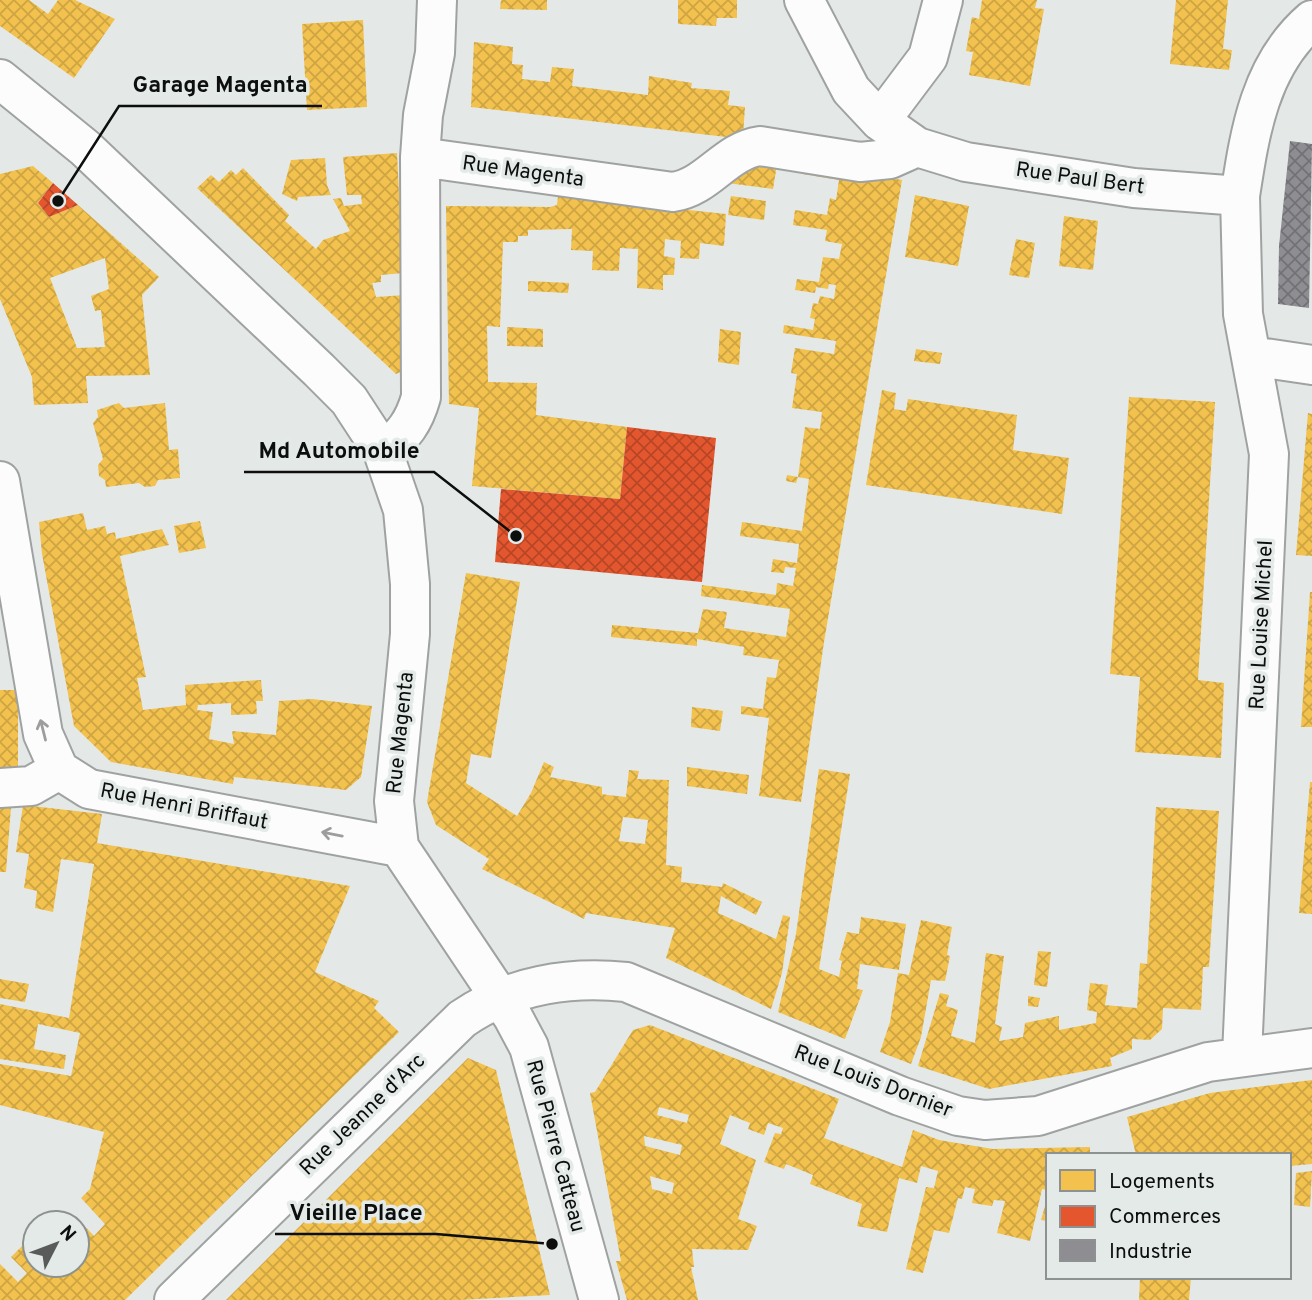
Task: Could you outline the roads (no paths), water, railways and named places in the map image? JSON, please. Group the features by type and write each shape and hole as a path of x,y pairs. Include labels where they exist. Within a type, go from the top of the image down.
{"street":[{"path":"383,452 402,436 415,419 421,397 420,157 423,116 435,53 437,0"},
{"name":"Rue Paul Bert","path":"804,0 851,90 880,121 917,147 966,162 1121,186 1240,196"},
{"path":"880,121 928,57 943,0"},
{"path":"1240,196 1249,139 1271,71 1285,49 1312,20"},
{"name":"Rue Magenta","path":"0,79 85,148 279,331 349,400 383,452 403,510 410,584 406,695 394,801 399,847 445,919"},
{"name":"Rue Magenta","path":"420,157 673,192 698,186 748,148 760,146 875,162 890,159 917,147"},
{"name":"Rue Louise Michel","path":"1240,196 1243,314 1269,454 1242,1055"},
{"path":"1251,356 1312,365"},
{"path":"0,481 43,734 59,770 31,786 0,788"},
{"name":"Rue Henri Briffaut","path":"59,770 89,789 399,847"},
{"name":"Rue Pierre Catteau","path":"445,919 522,1032 533,1057 599,1300"},
{"name":"Rue Louis Dornier","path":"499,997 542,985 585,980 626,982 900,1096 958,1116 985,1120 1038,1116 1208,1062 1242,1055 1312,1048"},
{"name":"Rue Jeanne d'Arc","path":"174,1300 461,1019 499,997"}],"place":[{"name":"Garage Magenta","path":"58,201"},
{"name":"Md Automobile","path":"516,536"},
{"name":"Vieille Place","path":"552,1244"}]}
